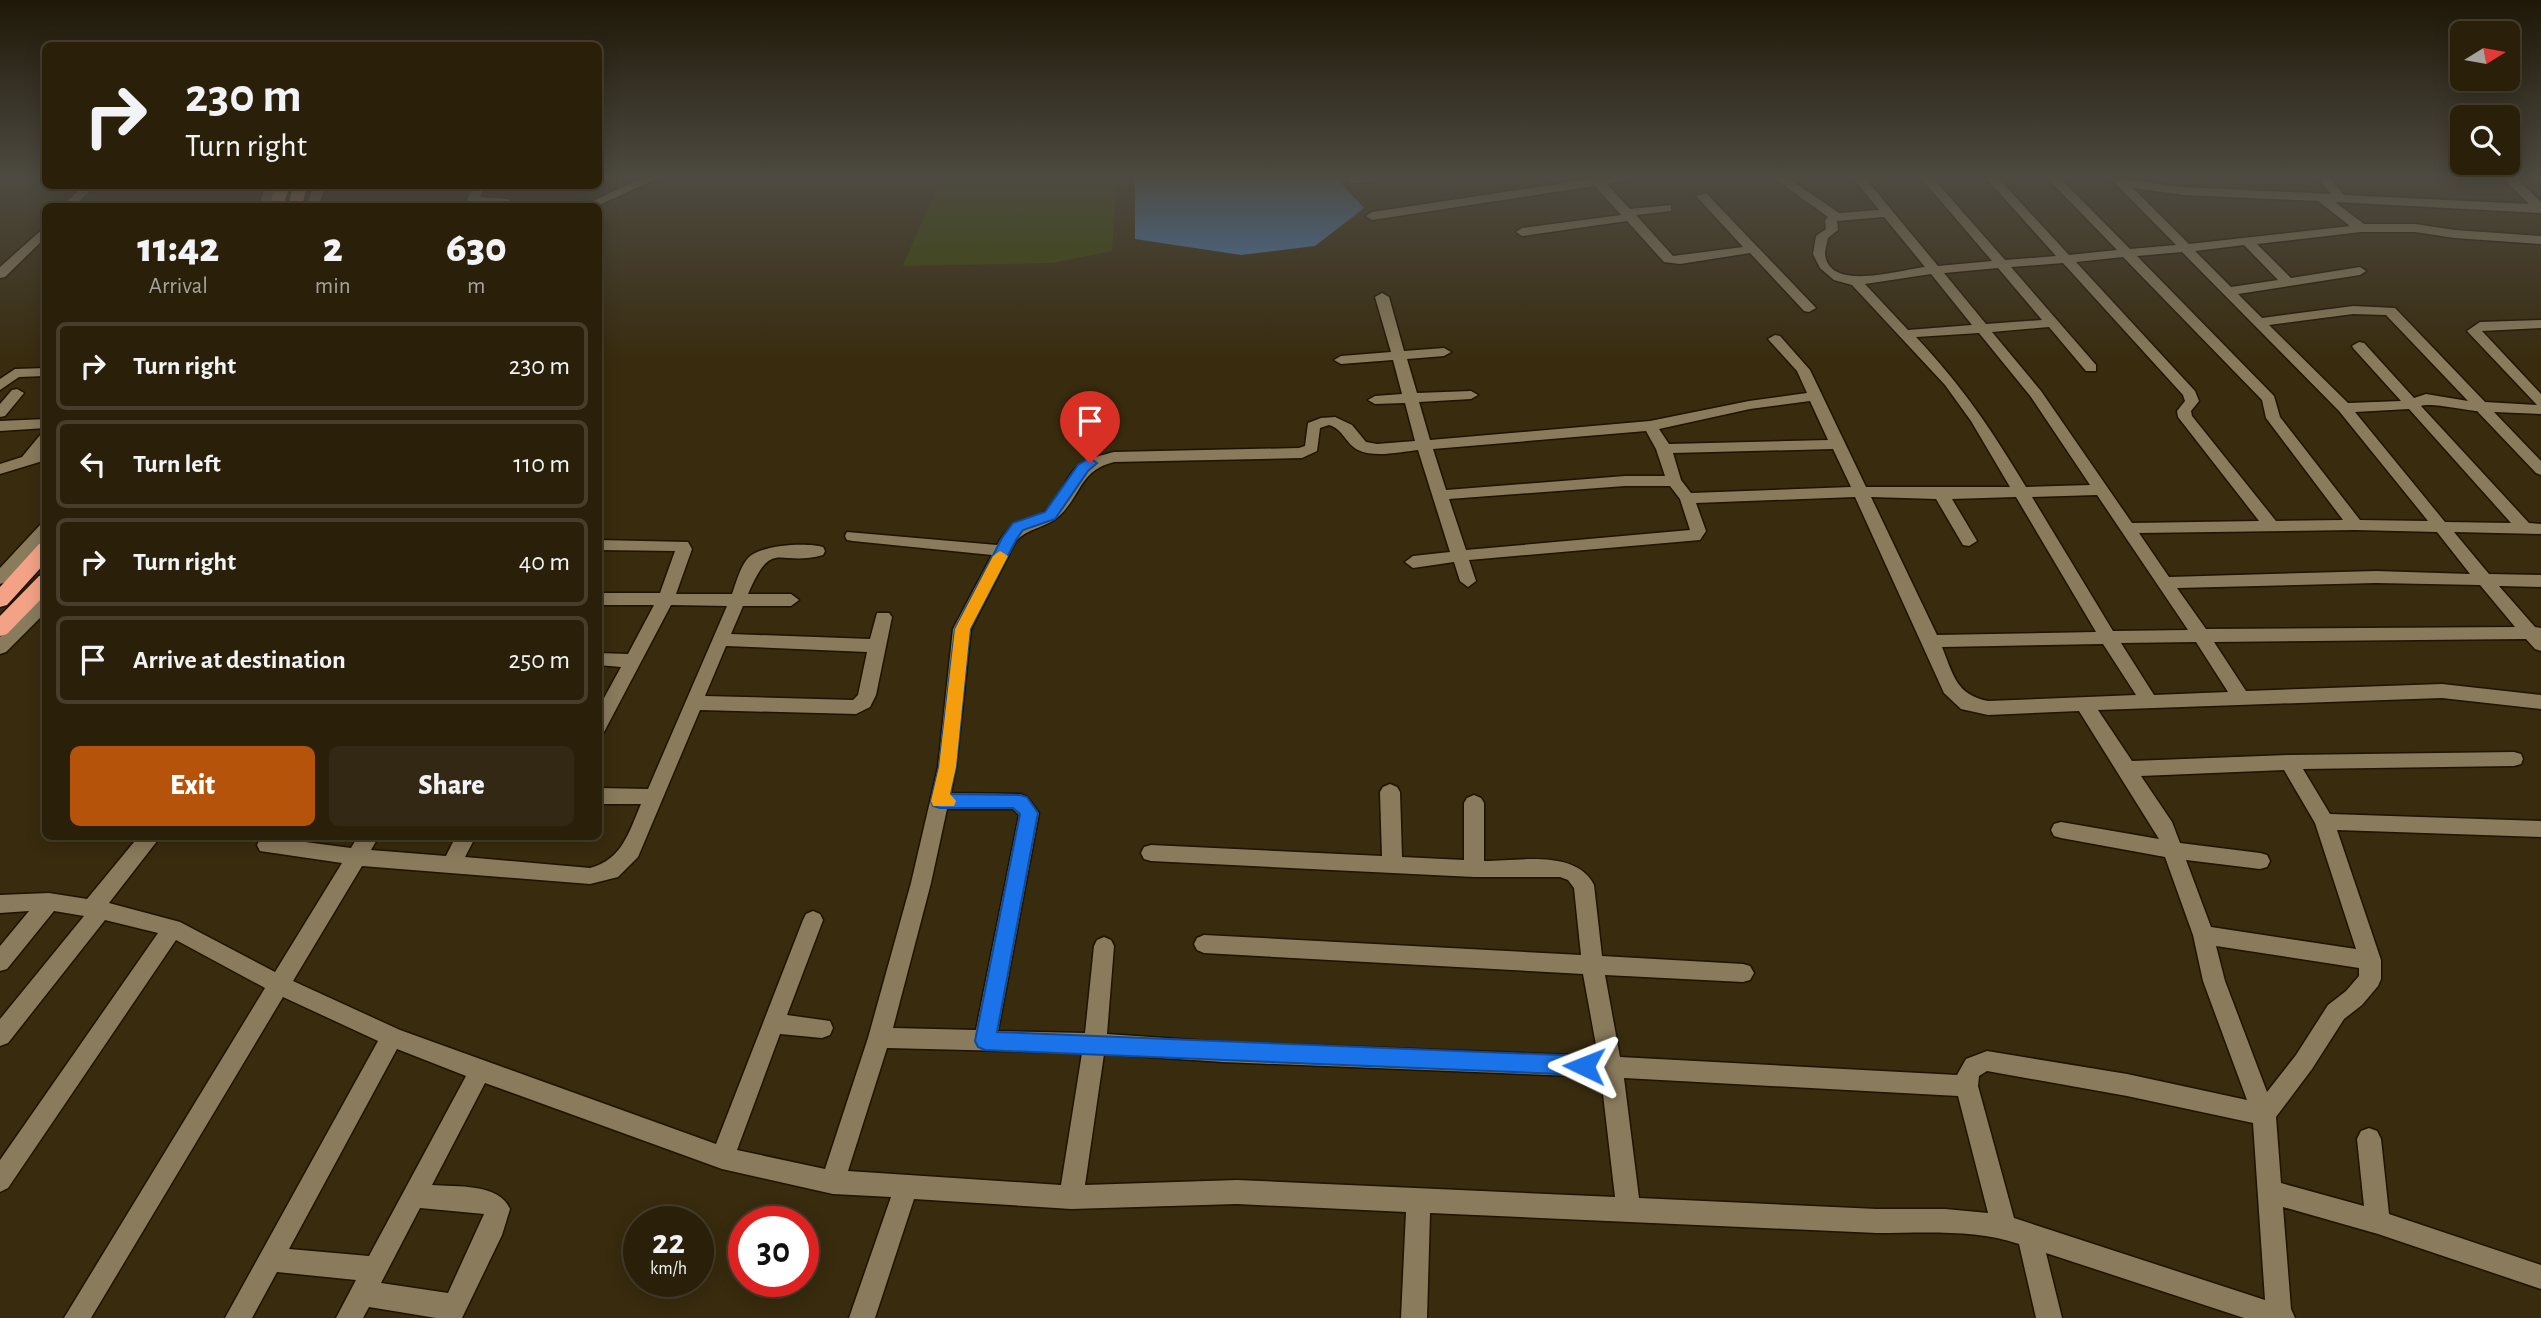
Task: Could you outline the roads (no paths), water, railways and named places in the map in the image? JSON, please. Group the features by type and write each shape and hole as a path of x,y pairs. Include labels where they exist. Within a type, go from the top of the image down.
{"highway":[{"path":"0,600 42,553"},
{"path":"0,629 42,585"}],"street":[{"path":"0,274 36,240"},
{"path":"1650,240 1665,257 1673,260 1752,249"},
{"path":"1743,240 1809,309"},
{"path":"1821,240 1819,254 1832,273 1841,280 1856,282 1935,270 2268,240"},
{"path":"1909,240 2036,394 2241,698"},
{"path":"1979,240 2091,368"},
{"path":"2046,240 2190,394 2192,401 2184,411 2185,417 2272,527"},
{"path":"2112,240 2269,399 2273,418 2355,525"},
{"path":"2179,240 2344,408 2482,578 2537,637"},
{"path":"2248,242 2288,282"},
{"path":"2230,291 2360,271"},
{"path":"1856,282 1950,382 1978,420 2149,701"},
{"path":"1382,298 1424,445 1468,581"},
{"path":"2261,321 2353,310 2390,311 2541,470"},
{"path":"1907,334 2051,323"},
{"path":"2541,324 2480,327 2474,331 2541,402"},
{"path":"1775,339 1802,370 1931,641 1950,688 1968,704 1988,708 2442,691 2541,702"},
{"path":"2359,346 2410,405 2533,529"},
{"path":"1341,359 1444,352"},
{"path":"0,386 15,373 42,372"},
{"path":"0,413 17,393"},
{"path":"1375,400 1471,395"},
{"path":"833,1182 879,1038 921,883 947,767 962,629 1018,526 1050,516 1083,468 1098,460 1132,456 1302,453 1312,448 1312,426 1327,421 1347,427 1361,446 1367,448 1650,426 1703,417 1749,405 1815,396"},
{"path":"2344,408 2410,405 2426,398 2452,405 2541,410"},
{"path":"0,426 42,423"},
{"path":"1413,562 1694,536 1698,531 1687,498 1674,481 1664,449 1650,426"},
{"path":"29,460 42,442"},
{"path":"1664,449 1837,444"},
{"path":"1,470 42,456"},
{"path":"1442,495 1625,481 1674,481"},
{"path":"1687,498 1858,492 1941,494 2101,490"},
{"path":"1941,494 1969,541"},
{"path":"2127,528 2355,525 2533,529"},
{"path":"0,578 42,533"},
{"path":"853,536 1003,551"},
{"path":"602,545 684,547 666,599 602,720"},
{"path":"267,845 451,866 590,876 611,871 631,851 757,558 775,553 817,551"},
{"path":"2164,583 2482,578 2541,580"},
{"path":"602,599 791,600"},
{"path":"0,648 42,605"},
{"path":"695,703 856,708 864,702 867,695 883,617"},
{"path":"1931,641 2389,632 2537,637"},
{"path":"722,640 877,646"},
{"path":"602,659 634,660"},
{"path":"0,904 49,902 97,908 173,928 281,986 392,1037 480,1071 722,1158 833,1182 1071,1197 1237,1192 1877,1221 1945,1221 2004,1227 2029,1234 2280,1318 2264,1114 2214,981 2203,935 2174,850 2158,814 2084,704"},
{"path":"2126,769 2289,762 2514,759"},
{"path":"2264,1114 2304,1062 2336,1012 2366,985 2371,973 2370,960 2324,821 2289,762"},
{"path":"1390,792 1392,864"},
{"path":"602,796 652,797"},
{"path":"940,801 1013,801 1020,802 1029,813 985,1041"},
{"path":"1474,803 1474,869"},
{"path":"2324,821 2541,829"},
{"path":"2061,830 2174,850 2260,861"},
{"path":"0,1036 148,840"},
{"path":"77,1318 281,986 367,840"},
{"path":"451,866 465,840"},
{"path":"1151,853 1474,869 1560,869 1576,874 1584,885 1592,964 1611,1067 1629,1210"},
{"path":"0,962 49,902"},
{"path":"722,1158 813,920"},
{"path":"0,1180 173,928"},
{"path":"2203,935 2370,960"},
{"path":"1204,944 1742,973"},
{"path":"1071,1197 1095,1044 1104,946"},
{"path":"774,1024 822,1028"},
{"path":"238,1318 392,1037"},
{"path":"879,1038 1095,1044 1967,1086"},
{"path":"2004,1227 1967,1086 1967,1072 1973,1065 1987,1061 2127,1085 2264,1114"},
{"path":"349,1318 480,1071"},
{"path":"2369,1139 2378,1222"},
{"path":"862,1318 907,1185"},
{"path":"2268,1191 2378,1222 2541,1278"},
{"path":"362,1293 452,1312 493,1227 498,1209 487,1202 413,1195"},
{"path":"1413,1318 1418,1199"},
{"path":"2029,1234 2049,1318"},
{"path":"270,1259 374,1269"}],"water":[{"path":"1138,240 1323,240 1315,246 1241,255"}]}
